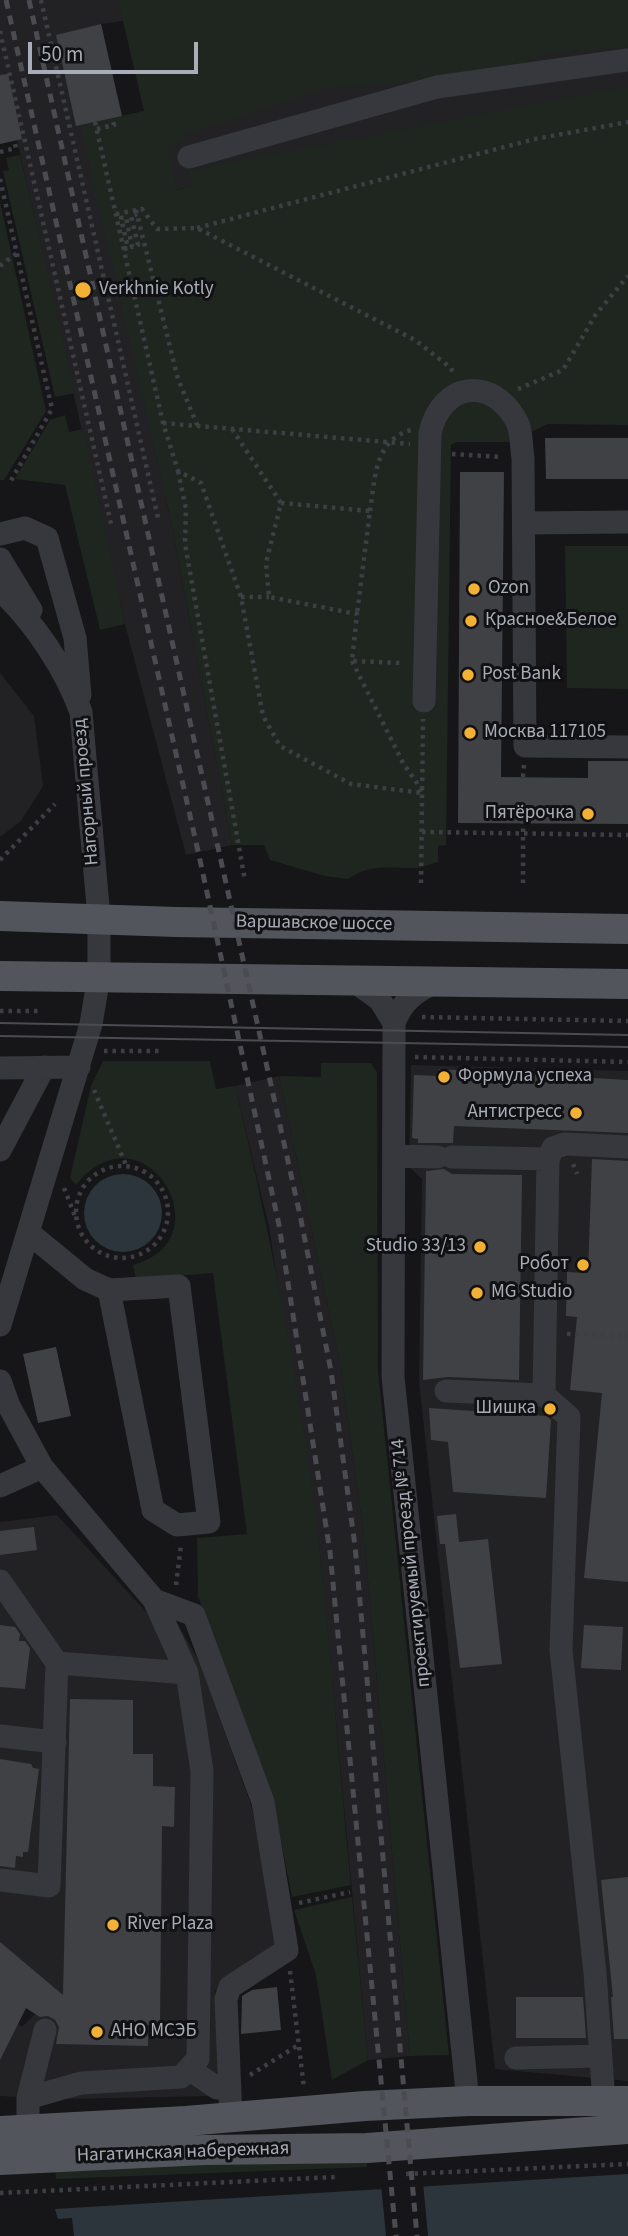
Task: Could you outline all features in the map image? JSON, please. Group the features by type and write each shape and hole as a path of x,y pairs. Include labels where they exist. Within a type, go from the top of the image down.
{"main road":[{"name":"Варшавское шоссе","path":"0,916 176,922 628,929"},
{"path":"0,976 628,984"},
{"name":"Нагатинская набережная","path":"0,2160 19,2140 231,2118 365,2106 468,2101 616,2101"},
{"name":"Нагатинская набережная","path":"19,2140 204,2150 367,2148 628,2129"}],"street":[{"path":"189,157 437,87 628,60"},
{"path":"424,701 431,436 438,411 460,392 479,389 498,397 518,422 523,458 526,523 525,746 628,747"},
{"path":"526,523 628,522"},
{"path":"0,534 25,528 47,538 75,638 81,712"},
{"path":"0,559 32,612 34,632"},
{"name":"Нагорный проезд","path":"0,590 71,685 81,712 99,918 99,976 84,1073 0,1325"},
{"path":"352,980 380,1000 395,1020 413,995 436,982"},
{"name":"проектируемый проезд № 714","path":"395,1020 393,1377 468,2101"},
{"path":"0,1068 44,1067 84,1073"},
{"path":"0,1150 44,1067"},
{"path":"544,1395 548,1158 553,1148 565,1144 628,1147"},
{"path":"394,1156 548,1158"},
{"path":"29,1233 85,1279 109,1290 179,1286 209,1522 177,1525 153,1510 109,1290"},
{"path":"0,1381 9,1406 42,1467 164,1602 187,1672 202,1771 198,2059 181,2077 81,2083 28,2098"},
{"path":"446,1391 544,1395 569,1417 561,1650 600,2056 616,2101"},
{"path":"0,1486 42,1467"},
{"path":"0,1581 57,1663 50,1886 0,1880"},
{"path":"164,1602 194,1615 263,1802 287,1950 230,1987 226,1999 231,2118"},
{"path":"57,1663 187,1672"},
{"path":"0,1737 55,1742"},
{"path":"19,2140 45,2030"},
{"path":"516,2058 600,2056"},
{"path":"189,2068 217,2088 230,2087"}],"path":[{"path":"41,0 54,42 158,518"},
{"path":"0,31 112,528"},
{"path":"97,129 114,125 112,118"},
{"path":"95,122 163,423 187,509 185,544 245,881"},
{"path":"124,249 128,248 121,218 126,217 132,247 138,245 131,216 142,209 157,229 197,228 535,139 628,122"},
{"path":"0,152 16,148 14,140"},
{"path":"0,179 52,409 9,484"},
{"path":"116,214 137,212"},
{"path":"137,212 178,379 198,428"},
{"path":"197,228 415,340 451,368 460,392"},
{"path":"0,266 17,253"},
{"path":"498,397 563,370 596,314 628,276"},
{"path":"163,423 198,428 390,441 431,436"},
{"path":"232,429 281,503 266,563 268,597"},
{"path":"423,793 403,763 352,661 378,461 390,441 402,432 431,436 443,453 523,458"},
{"path":"178,471 201,482 241,597 263,716 280,746 351,784 423,793"},
{"path":"281,503 370,511"},
{"path":"241,597 268,597 357,614"},
{"path":"352,661 425,664"},
{"path":"421,883 424,701"},
{"path":"0,860 55,804"},
{"path":"523,823 523,883"},
{"path":"422,832 628,835"},
{"path":"0,1011 40,1011"},
{"path":"395,1020 628,1021"},
{"path":"405,1057 628,1062"},
{"path":"84,1073 126,1166 154,1178 166,1198 168,1220 163,1235 147,1251 126,1259 111,1258 87,1243 75,1217 76,1202 90,1178 113,1166 126,1166"},
{"path":"559,1333 628,1336"},
{"path":"164,1602 181,1539"},
{"path":"281,1906 350,1892"},
{"path":"287,1950 304,2088"},
{"path":"230,2087 300,2044"},
{"path":"395,2174 628,2164"},
{"path":"0,2193 341,2176"}],"shaded area":[{"path":"0,0 268,0 101,24 122,116 81,125 171,521 232,845 186,855 125,624 17,140 0,144"},
{"path":"118,0 628,0 628,47 547,53 510,68 438,79 323,89 190,133 168,148 176,190 193,186 188,171 628,86 628,425 548,424 510,442 457,442 451,445 446,845 438,846 438,862 418,868 371,869 348,879 325,876 270,860 264,845 232,845 171,521 80,125 144,111"},
{"path":"628,2 628,99 427,137 175,190 160,109"},
{"path":"20,155 75,393 55,397 3,171 9,170 6,158"},
{"path":"0,202 46,411 4,480 0,480"},
{"path":"65,415 69,432 83,429 125,624 100,630 65,485 15,479 50,420"},
{"path":"565,546 628,546 628,689 567,688"},
{"path":"0,673 34,716 43,786 21,821 0,837"},
{"path":"103,1061 210,1061 216,1089 235,1086 273,1260 313,1495 351,1885 292,1897 272,1795 198,1596 197,1538 247,1534 213,1273 136,1279 133,1265 161,1251 174,1230 174,1207 165,1184 149,1167 127,1159 102,1163 76,1185 70,1178 91,1086"},
{"path":"321,1063 371,1063 377,1072 378,1370 449,2055 410,2056 365,1545 341,1369 279,1076 321,1077"},
{"path":"411,1065 628,1071 628,2081 495,2069 419,1382 422,1179 409,1167"},
{"path":"279,1076 341,1369 365,1545 410,2056 368,2060 320,1553 269,1227 235,1086"},
{"path":"115,1174 131,1174 145,1180 156,1191 162,1205 162,1221 156,1235 145,1246 131,1252 115,1252 101,1246 90,1235 84,1221 84,1205 90,1191 101,1180"},
{"path":"57,1515 161,1628 174,1618 199,1661 251,1805 279,1945 215,1991 221,2082 212,2096 64,2099 0,2096 0,2009 22,2027 35,2014 0,1991 0,1522"},
{"path":"352,1897 368,2060 332,2080 316,1975 294,1910"},
{"path":"366,2155 367,2167 56,2179 55,2168"},
{"path":"628,2174 628,2236 74,2236 72,2218 58,2219 55,2209"}],"pier":[{"path":"423,2182 428,2236 386,2236 381,2184"}],"building":[{"path":"101,24 122,116 76,126 56,35"},
{"path":"8,74 22,139 0,144 0,75"},
{"path":"545,438 628,438 628,479 546,479"},
{"path":"460,472 504,472 501,777 588,778 588,761 628,761 628,824 458,823"},
{"path":"439,1069 628,1080 628,1133 454,1126 453,1143 418,1143 418,1139 412,1138 414,1075 439,1076"},
{"path":"592,1159 628,1161 628,1582 584,1578 602,1393 570,1390 577,1317 566,1316 567,1272 588,1273"},
{"path":"444,1169 452,1174 522,1175 519,1380 447,1377 423,1380 426,1171"},
{"path":"56,1347 71,1416 38,1423 23,1354"},
{"path":"429,1408 547,1416 551,1420 546,1498 453,1492 448,1442 431,1440"},
{"path":"456,1514 459,1542 488,1539 502,1664 460,1668 445,1544 440,1544 437,1516"},
{"path":"34,1527 37,1550 0,1555 0,1531"},
{"path":"0,1625 15,1627 20,1634 19,1641 25,1641 30,1648 25,1689 0,1687"},
{"path":"584,1625 623,1627 621,1670 581,1668"},
{"name":"River Plaza","path":"70,1699 133,1700 133,1754 153,1754 153,1786 175,1787 174,1827 162,1826 160,2025 148,2025 148,2046 56,2044 59,2027 55,2020 48,2016 40,2017 26,2008 0,2060 0,1942 63,1995"},
{"path":"0,1759 31,1764 33,1768 39,1769 28,1852 23,1852 23,1857 16,1856 15,1868 0,1866"},
{"path":"628,1877 628,2039 614,2039 613,1997 601,1880"},
{"path":"277,1987 281,2030 241,2034 242,1996 252,1990"},
{"path":"516,1997 583,1997 586,2038 516,2038"}],"tram line":[{"path":"0,1023 628,1035"},
{"path":"0,1036 628,1047"}],"railway":[{"path":"6,0 200,860 279,1225 330,1552 396,2236"},
{"path":"29,0 300,1215 331,1371 355,1546 417,2236"}],"place":[{"name":"Verkhnie Kotly","path":"83,290"},
{"name":"Ozon","path":"474,589"},
{"name":"Красное&Белое","path":"471,621"},
{"name":"Post Bank","path":"468,675"},
{"name":"Москва 117105","path":"470,733"},
{"name":"Пятёрочка","path":"588,814"},
{"name":"Формула успеха","path":"444,1077"},
{"name":"Антистресс","path":"576,1113"},
{"name":"Studio 33/13","path":"480,1247"},
{"name":"Робот","path":"583,1265"},
{"name":"MG Studio","path":"477,1293"},
{"name":"Шишка","path":"550,1409"},
{"name":"River Plaza","path":"113,1925"},
{"name":"АНО МСЭБ","path":"97,2032"}]}
